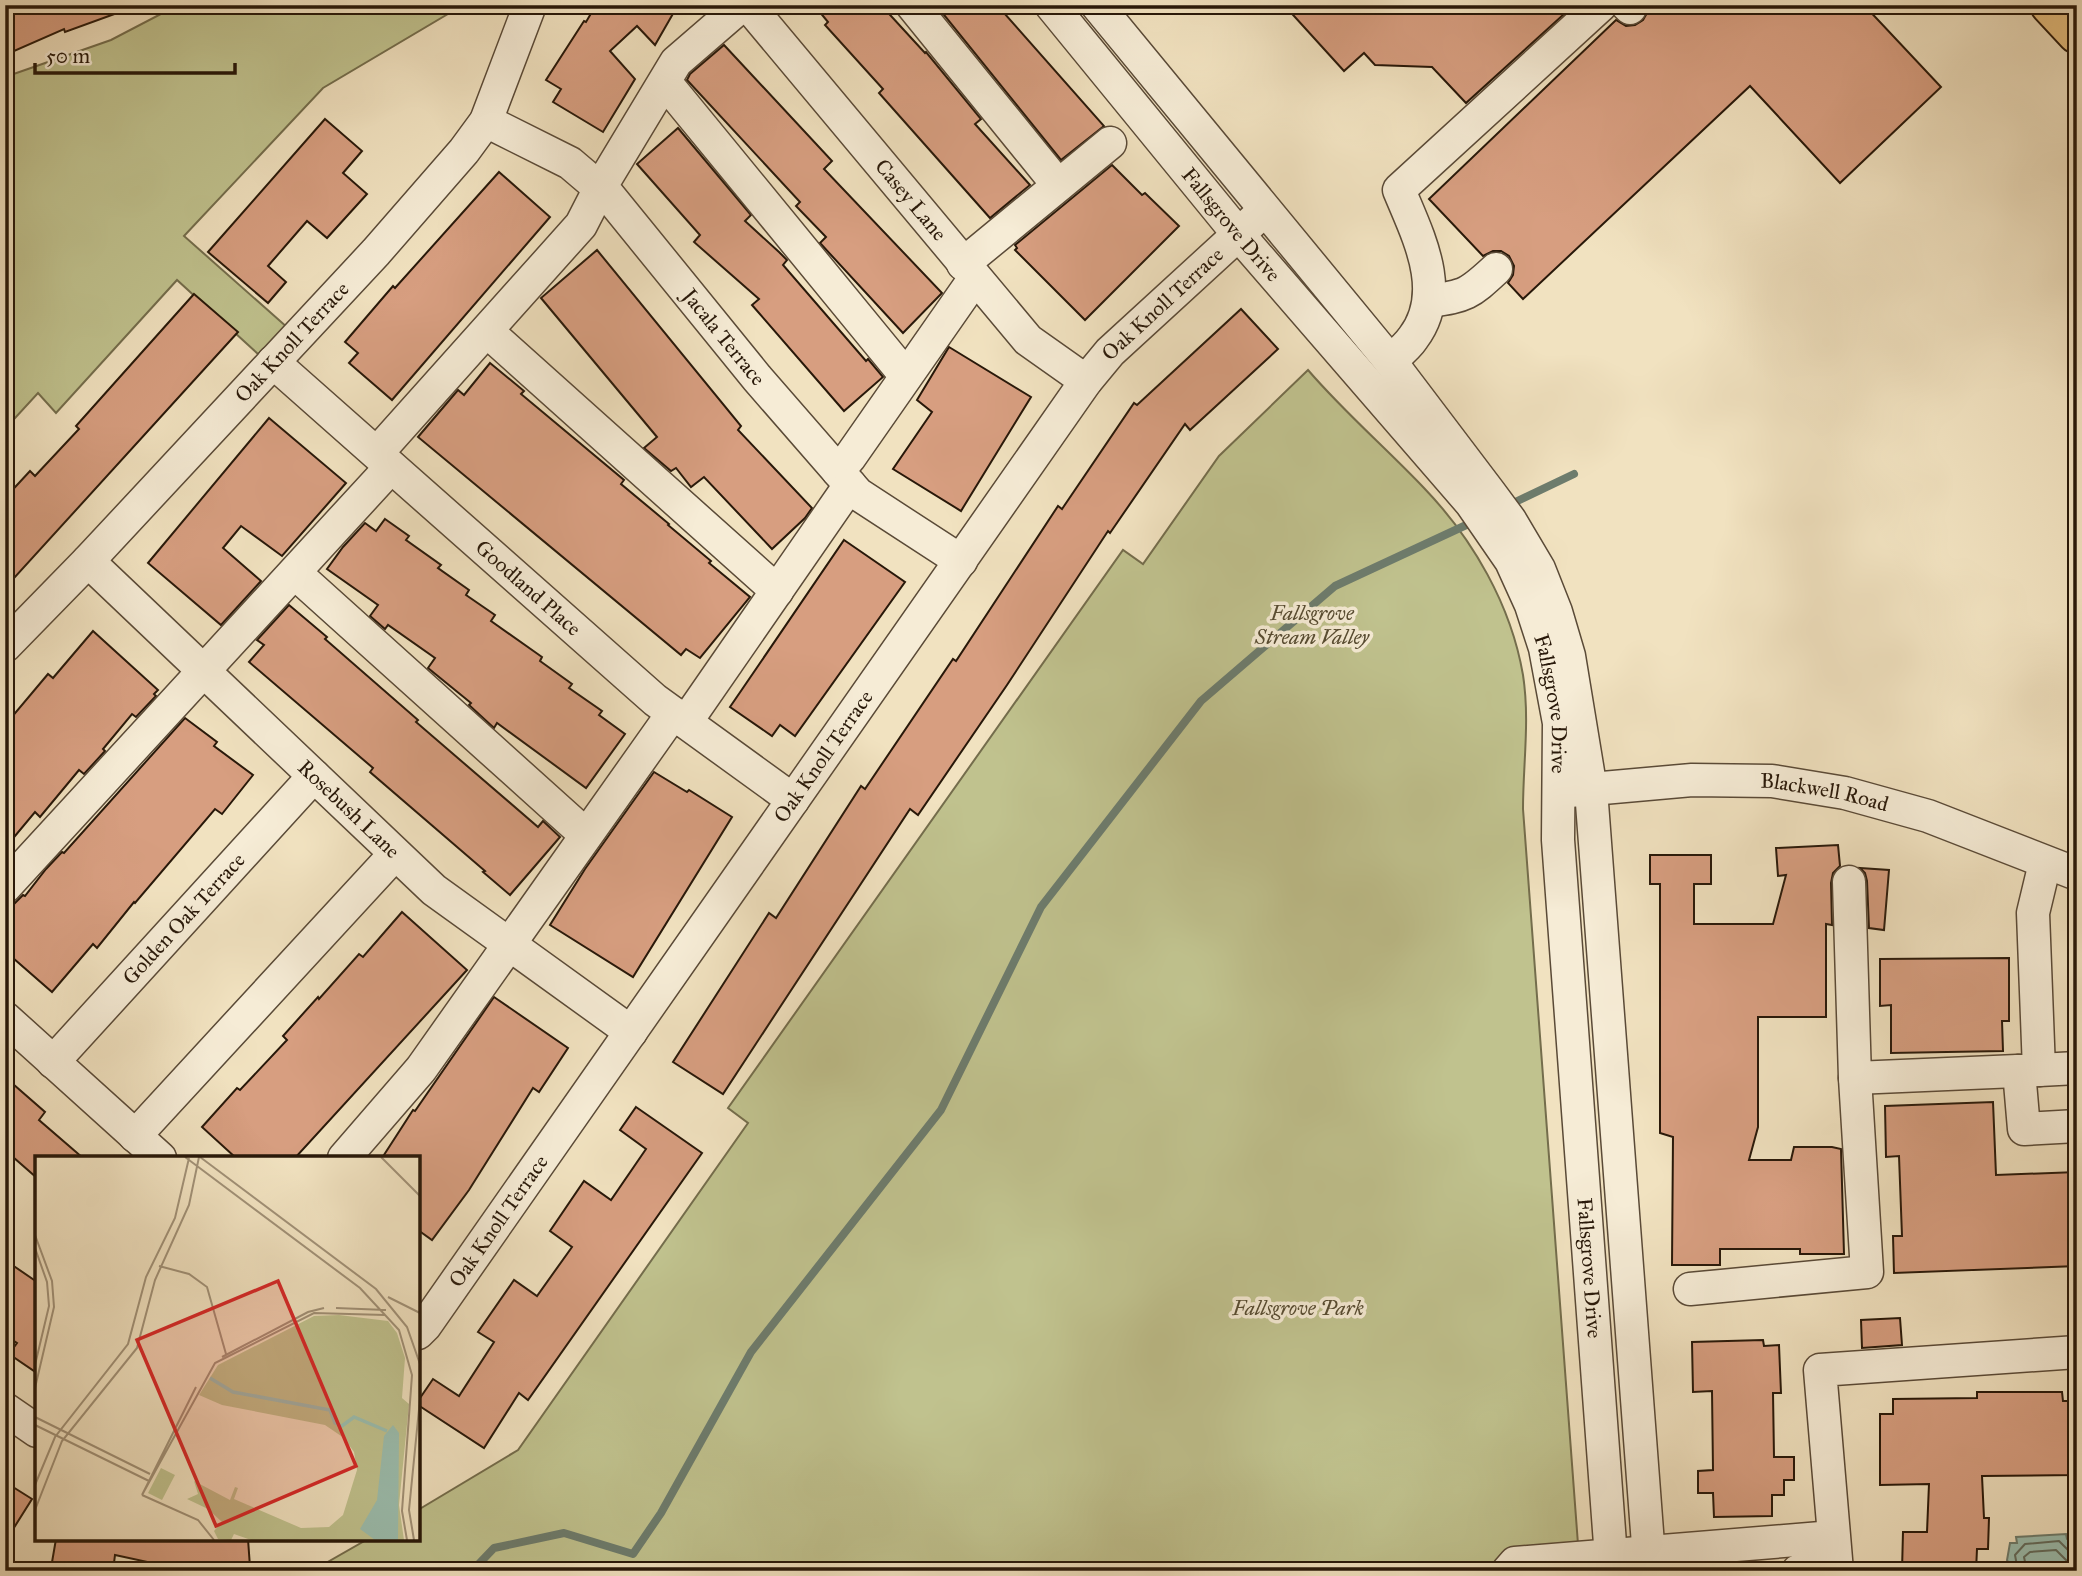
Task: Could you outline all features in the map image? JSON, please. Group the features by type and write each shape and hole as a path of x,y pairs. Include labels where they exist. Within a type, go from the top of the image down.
{"main road":[{"path":"2050,5 2077,34"}],"street":[{"name":"Oak Knoll Terrace","path":"5,646 88,561 376,252 464,151 486,121 530,5"},
{"path":"5,887 295,573 488,332 581,225 600,188 676,62 742,5"},
{"name":"Casey Lane","path":"748,5 1028,340 1086,381"},
{"path":"912,5 1058,185"},
{"name":"Fallsgrove Drive","path":"1051,5 1239,235 1480,498"},
{"name":"Fallsgrove Drive","path":"1097,5 1390,361 1480,498 1539,569 1569,656 1591,790 1649,1561"},
{"path":"1390,361 1413,339 1430,301 1429,275 1419,237 1399,190 1619,6"},
{"path":"665,82 906,376"},
{"name":"Jacala Terrace","path":"486,121 570,163 610,197 757,378 858,494 961,561"},
{"path":"346,1156 421,1069 586,835 777,591 969,271 1058,185 1110,143"},
{"name":"Oak Knoll Terrace","path":"420,1331 1086,381 1110,352 1265,209"},
{"path":"1430,301 1459,297 1474,289 1496,269"},
{"path":"488,332 777,591"},
{"name":"Goodland Place","path":"273,362 679,718 793,800"},
{"name":"Fallsgrove Drive","path":"1501,526 1511,561 1531,605 1545,648 1559,723 1558,840 1611,1562"},
{"name":"Rosebush Lane","path":"88,561 434,890 631,1032"},
{"path":"295,573 586,835"},
{"name":"Golden Oak Terrace","path":"53,1062 314,776"},
{"name":"Blackwell Road","path":"1559,791 1692,780 1772,780 1845,793 1928,816 2077,874"},
{"path":"135,1136 396,853"},
{"path":"2045,863 2033,913 2029,1071 2024,1129 2077,1126"},
{"path":"1690,1289 1867,1272 1855,1078 1849,882"},
{"path":"5,1018 158,1156"},
{"path":"1855,1078 2077,1068"},
{"path":"1835,1559 1820,1370 2077,1352"},
{"path":"5,1409 35,1430"},
{"path":"1508,1571 1515,1563 1835,1559"},
{"path":"1797,1571 1835,1559"}],"green space":[{"path":"178,5 463,5 323,88 184,236 297,336 270,365 177,280 56,413 38,393 5,429 5,77 111,40"},
{"path":"1308,370 1442,508 1474,551 1509,623 1525,692 1523,809 1580,1571 312,1571 364,1541 420,1541 420,1509 518,1450 748,1123 728,1108 1123,550 1143,564 1219,456"}],"water":[{"path":"2066,1534 2067,1539 2073,1540 2077,1549 2075,1570 2012,1571 2007,1560 2010,1543 2017,1543 2016,1537"}],"building":[{"path":"5,5 131,5 131,8 65,32 64,29 5,55"},
{"path":"596,5 678,5 655,45 637,26 610,51 635,79 603,132 553,102 561,89 546,80"},
{"path":"814,5 881,5 926,52 981,119 975,124 1030,185 990,218 879,93 883,89 825,25 828,22"},
{"path":"936,5 997,5 1104,126 1061,160"},
{"path":"1284,5 1574,5 1466,103 1432,67 1375,65 1364,53 1344,71"},
{"path":"1648,5 1864,5 1941,87 1840,183 1750,86 1523,299 1508,283 1514,266 1509,256 1501,251 1493,251 1483,256 1429,199 1616,20 1626,26 1635,25 1643,20"},
{"path":"724,45 832,161 824,169 942,293 903,333 820,243 826,237 796,206 800,202 687,80 690,74"},
{"path":"325,119 362,151 343,173 367,194 327,238 307,221 268,266 286,282 268,303 208,252"},
{"path":"678,128 751,215 745,221 787,260 783,265 883,377 844,411 752,305 759,299 694,242 700,235 637,164"},
{"path":"1112,165 1179,226 1085,320 1015,250 1015,245"},
{"path":"499,172 550,217 392,400 349,363 358,353 345,342"},
{"path":"597,250 741,426 738,430 812,508 772,549 704,477 691,487 676,468 671,471 644,448 657,437 541,298"},
{"path":"194,294 238,332 5,588 5,498 30,471 35,476 79,429 76,426"},
{"path":"1241,309 1278,349 1190,430 1185,424 1110,533 1108,531 918,815 910,809 723,1094 673,1062 769,913 776,918 861,786 865,789 953,659 956,661 1058,506 1062,509 1134,403 1137,405"},
{"path":"949,347 1031,397 961,511 893,469 932,412 917,400"},
{"path":"490,363 524,391 521,394 624,480 621,484 750,597 700,658 686,649 681,655 418,437 458,390 464,395"},
{"path":"269,418 346,483 282,556 241,526 223,548 261,581 221,625 148,563"},
{"path":"385,519 409,536 406,540 441,565 438,568 469,590 466,595 495,615 491,621 542,657 540,661 572,684 569,688 602,711 599,715 625,734 586,788 497,723 494,728 469,705 471,703 428,668 435,658 388,625 385,629 370,616 378,605 327,569 365,523 376,531"},
{"path":"844,540 905,582 795,736 780,725 772,736 730,707"},
{"path":"289,605 418,720 416,722 538,827 543,821 560,837 510,895 370,772 373,768 249,662 264,645 257,640"},
{"path":"93,631 158,690 154,694 156,696 136,717 132,714 84,774 79,770 40,817 35,812 5,848 5,725 48,674 53,678"},
{"path":"185,718 217,742 214,746 253,775 222,814 215,809 97,948 93,944 52,992 5,951 5,913 25,896 46,869 64,853"},
{"path":"654,772 732,817 633,977 550,925 585,869"},
{"path":"1838,845 1840,866 1833,873 1831,883 1832,925 1826,924 1826,1017 1758,1017 1758,1127 1749,1160 1791,1160 1794,1147 1841,1149 1844,1254 1800,1254 1800,1249 1720,1249 1720,1265 1672,1265 1673,1137 1660,1133 1660,884 1650,884 1650,855 1711,855 1711,884 1694,884 1694,924 1773,924 1786,875 1778,876 1776,848"},
{"path":"1860,868 1889,870 1884,930 1869,928 1867,881"},
{"path":"402,912 467,970 297,1156 234,1156 202,1127 237,1088 240,1090 287,1040 283,1036 318,997 319,999 359,954 363,957"},
{"path":"2009,958 2009,1021 2002,1021 2003,1051 1891,1053 1891,1005 1880,1006 1880,959"},
{"path":"494,997 568,1048 539,1092 533,1088 469,1190 432,1240 420,1231 420,1156 383,1156 413,1110 415,1111"},
{"path":"5,1077 45,1112 39,1120 81,1156 35,1156 35,1176 5,1150"},
{"path":"1993,1102 1996,1175 2077,1172 2077,1266 1894,1273 1893,1236 1902,1236 1899,1156 1886,1157 1885,1106"},
{"path":"636,1107 702,1153 528,1400 519,1393 484,1448 420,1406 420,1398 433,1379 459,1396 494,1342 478,1332 514,1280 537,1296 572,1247 550,1231 584,1181 611,1200 646,1149 620,1130"},
{"path":"5,1260 35,1281 35,1372 9,1354 17,1343 5,1335"},
{"path":"1900,1318 1902,1345 1862,1348 1861,1320"},
{"path":"1763,1340 1764,1346 1779,1345 1781,1393 1773,1393 1774,1457 1794,1457 1794,1480 1784,1480 1784,1495 1772,1495 1772,1516 1714,1517 1713,1493 1698,1493 1698,1471 1713,1470 1712,1391 1693,1392 1692,1342"},
{"path":"1977,1392 2062,1392 2063,1401 2077,1401 2077,1475 1982,1476 1984,1518 1989,1518 1988,1549 1977,1549 1976,1571 1902,1571 1903,1532 1927,1532 1929,1484 1880,1485 1880,1414 1893,1414 1893,1399 1977,1398"},
{"path":"5,1482 32,1499 5,1542"},
{"path":"56,1541 248,1541 250,1567 158,1571 157,1564 115,1555 113,1571 68,1571 51,1568"}],"waterway":[{"path":"1507,506 1574,474"},
{"path":"472,1571 494,1548 564,1533 633,1554 661,1513 751,1352 941,1110 1041,907 1201,701 1335,586 1477,520"}],"park label":[{"name":"Fallsgrove Stream Valley","path":"1312,625"},
{"name":"Fallsgrove Park","path":"1298,1308"}]}
